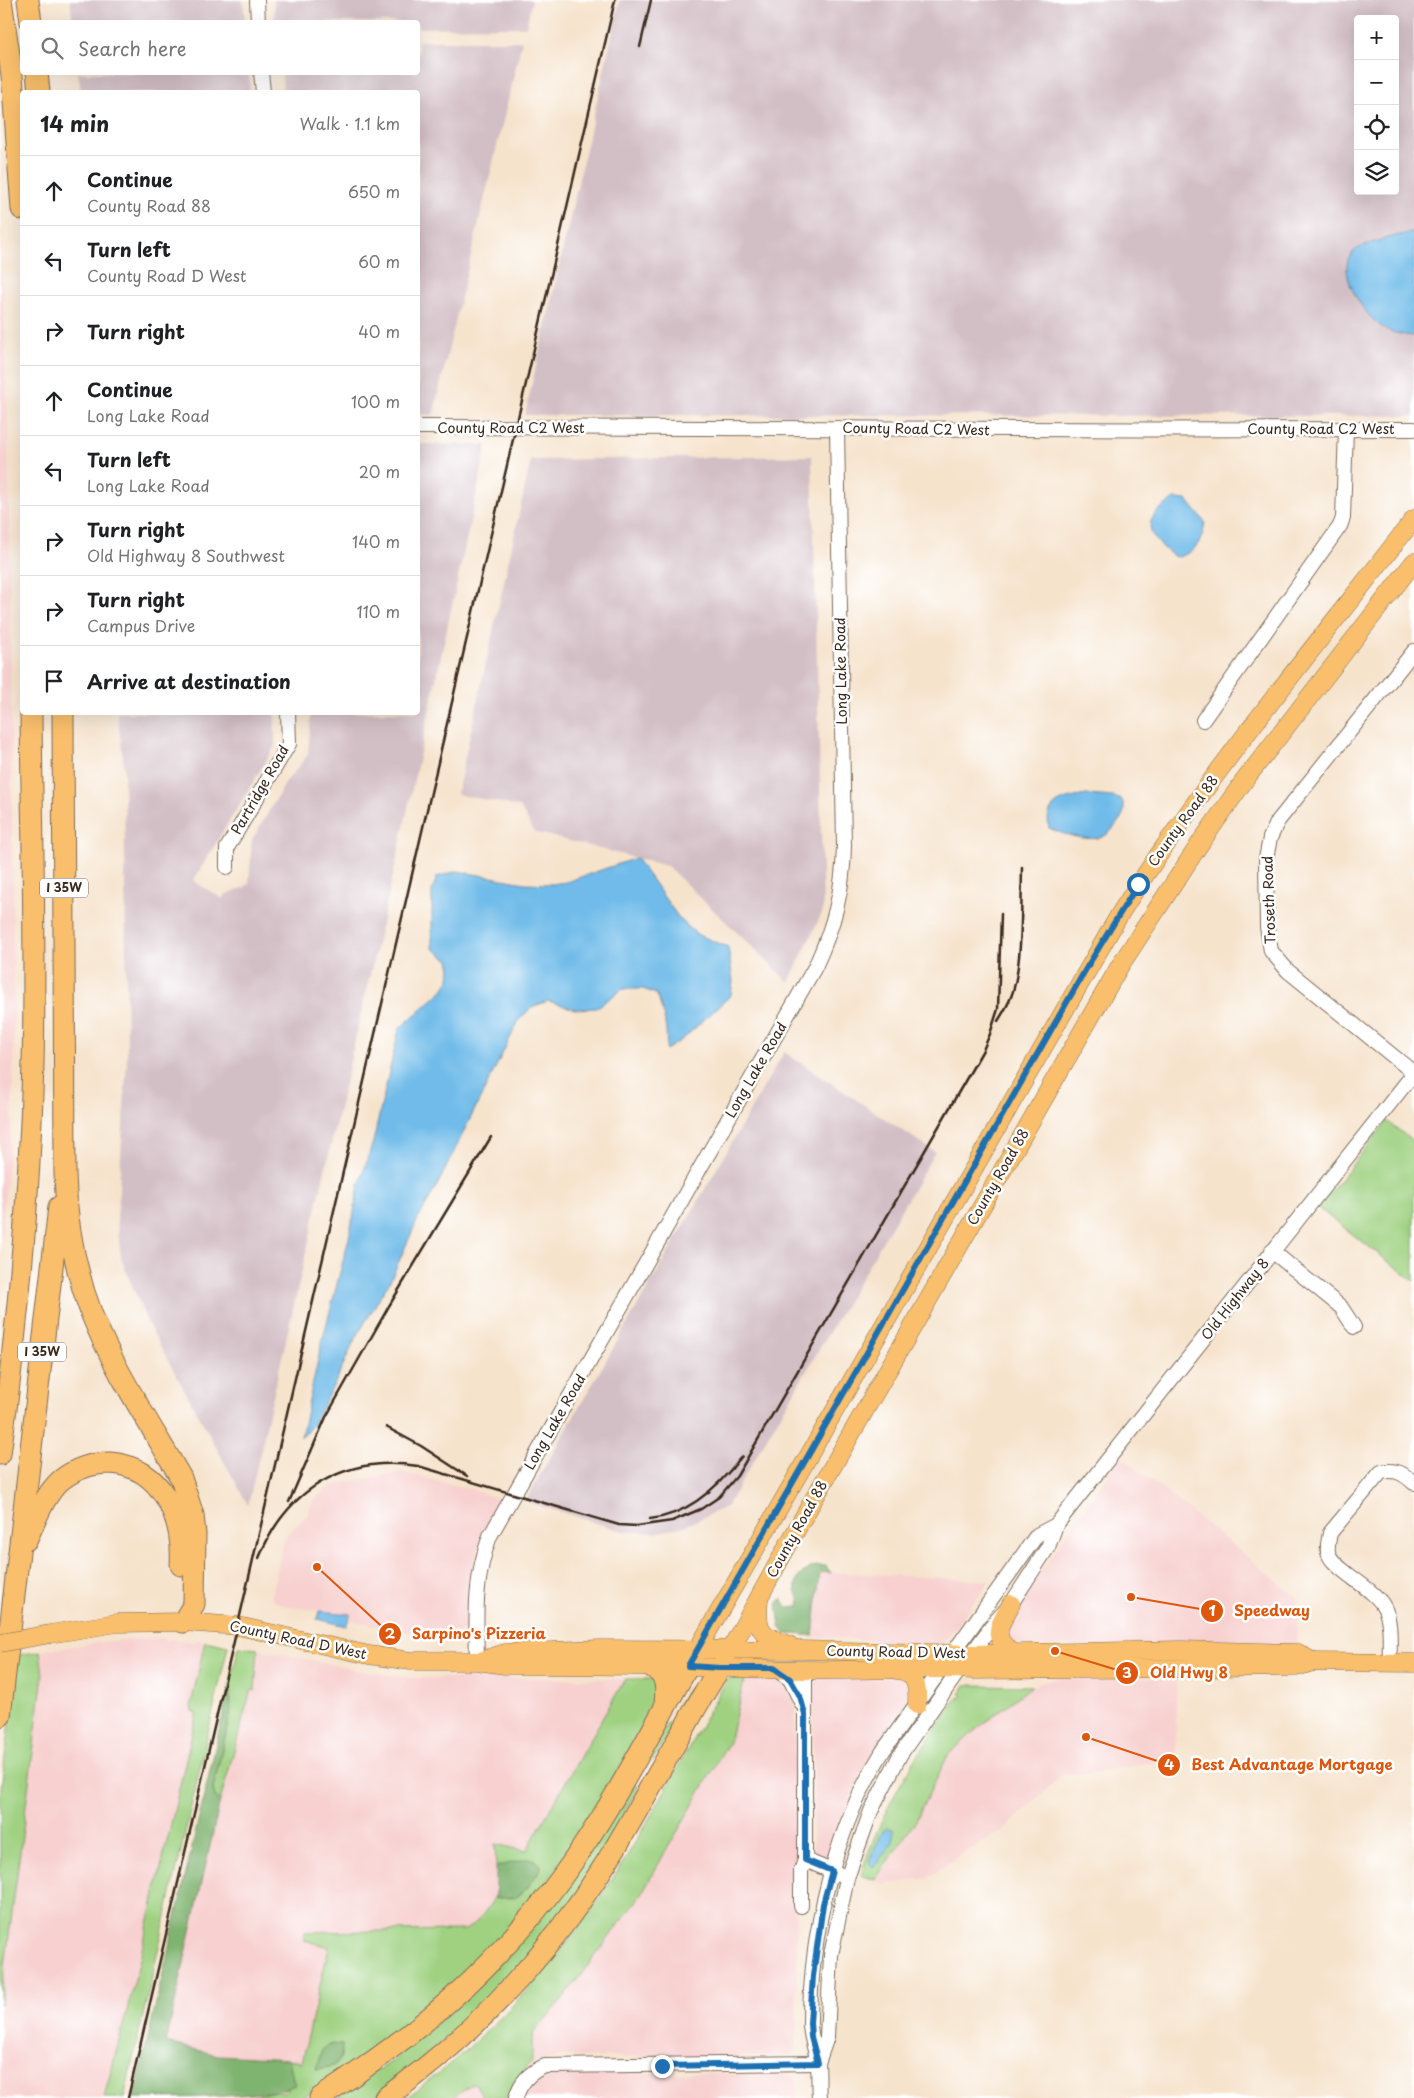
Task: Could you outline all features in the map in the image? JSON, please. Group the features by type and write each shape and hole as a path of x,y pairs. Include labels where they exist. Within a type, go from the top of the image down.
{"highway":[{"path":"1,0 12,75 20,182"},
{"path":"28,0 31,20"},
{"path":"37,75 39,90"},
{"name":"I 35W","path":"0,1454 18,1314 30,1152 34,1009 30,715"},
{"name":"I 35W","path":"0,1716 65,1152 63,715"},
{"path":"0,1340 8,1307 30,1152"},
{"path":"65,1152 68,1223 75,1257 93,1315 110,1354 180,1478 192,1515 195,1534 194,1604 183,1622"},
{"path":"20,1551 51,1490 68,1475 91,1465 105,1463 117,1464 140,1471 157,1483 162,1490 179,1527 182,1557 179,1603 183,1622"},
{"path":"320,2098 386,2054 418,2029 452,2001 509,1943 562,1876 587,1840 692,1658"},
{"path":"651,1666 662,1673 666,1685 665,1706"},
{"path":"385,2098 464,2035 523,1974 552,1940 605,1864 720,1668"}],"main road":[{"name":"County Road 88","path":"692,1658 1121,912 1175,830 1213,778 1414,519"},
{"name":"County Road 88","path":"720,1668 759,1596 1083,1028 1154,911 1244,781 1414,562"},
{"path":"759,1596 758,1615 762,1633 773,1641 801,1650"},
{"path":"1011,1604 998,1632 999,1639 1013,1654"},
{"name":"County Road D West","path":"0,1643 118,1624 183,1622 238,1626 369,1655 411,1661 478,1661 505,1665 651,1666 730,1649 801,1650 956,1661 1297,1667 1314,1662 1414,1662"},
{"name":"County Road D West","path":"478,1661 505,1653 600,1649 692,1658 720,1668 805,1670 896,1670 927,1667 942,1669 972,1654 1163,1650 1298,1653 1314,1662"},
{"path":"896,1670 903,1670 912,1675 915,1680 918,1689 916,1705"}],"street":[{"path":"257,0 258,20"},
{"path":"261,75 263,90"},
{"name":"County Road C2 West","path":"420,427 1062,430 1414,429"},
{"name":"Long Lake Road","path":"478,1661 477,1592 483,1555 490,1536 815,968 835,918 844,871 837,428"},
{"path":"1203,720 1340,526 1343,518 1346,429"},
{"name":"Troseth Road","path":"1414,650 1278,821 1270,838 1266,859 1267,927 1271,951 1288,971 1414,1073"},
{"name":"Partridge Road","path":"227,867 227,848 289,744 288,715"},
{"name":"Old Highway 8","path":"972,1654 1011,1604 1048,1547 1056,1525 1414,1073"},
{"path":"1272,1251 1340,1307 1354,1327"},
{"path":"1390,1662 1389,1625 1385,1608 1378,1597 1335,1562 1328,1554 1328,1543 1330,1532 1381,1472 1392,1469 1405,1475 1414,1483"},
{"name":"Old Highway 8","path":"818,2063 827,2037 831,1955 847,1878 871,1812 900,1755 956,1661 1037,1535 1056,1525"},
{"path":"774,1668 790,1679 800,1696 805,1714"},
{"path":"819,2098 818,2063 811,2037 810,2023 813,1976 823,1904 832,1871 848,1819 861,1789 882,1751 942,1669"},
{"path":"801,1906 800,1872 805,1860 805,1670"},
{"path":"805,1860 847,1878"},
{"path":"516,2098 525,2080 532,2073 545,2066 818,2063"}],"shaded area":[{"path":"70,0 243,0 245,20 73,20"},
{"path":"274,0 532,0 526,27 420,28 420,20 275,20"},
{"path":"620,0 1414,0 1414,416 525,415"},
{"path":"420,41 522,41 433,415 420,414 420,90 283,90 282,75 420,75"},
{"path":"78,75 249,75 250,90 81,90"},
{"path":"0,239 8,411 14,1024 12,1116 0,1249"},
{"path":"420,444 487,445 399,849 248,1505 147,1322 121,1258 117,1221 127,1059 124,764 117,715 275,715 275,746 193,881 223,899 226,894 244,888 249,883 252,840 286,782 308,755 311,715 420,715"},
{"path":"812,456 823,911 789,982 667,866 534,832 520,807 457,794 531,460"},
{"path":"784,1052 935,1152 727,1506 685,1526 655,1533 623,1531 525,1501"},
{"path":"1121,1456 1297,1597 1297,1649 1018,1645 1008,1639 1007,1620"},
{"path":"400,1472 470,1489 501,1500 485,1527 472,1568 468,1589 468,1630 449,1633 402,1631 350,1620 351,1614 290,1607 274,1601 271,1596 284,1541 287,1534 307,1516 313,1500 333,1485"},
{"path":"820,1572 990,1581 942,1644 918,1644 813,1636"},
{"path":"162,1638 166,1641 170,1639 193,1642 198,1640 205,1641 191,1705 196,1716 135,1980 104,2098 0,2098 0,2005 43,1675 40,1651 120,1640"},
{"path":"258,1649 361,1671 411,1678 625,1679 526,1851 495,1844 496,1894 485,1912 472,1927 457,1931 305,1940 329,1947 302,2063 283,2058 218,2055 166,2043 220,1801 251,1690 254,1691"},
{"path":"745,1678 780,1678 784,1681 795,1702 797,2038 795,2050 789,2055 780,2057 557,2057 529,2066 533,2058 532,2039 534,2032 559,2004 640,1896 729,1742"},
{"path":"816,1678 899,1678 903,1679 909,1686 909,1699 882,1739 860,1778 827,1856 823,1859 815,1857 813,1851 814,1683"},
{"path":"1056,1678 1176,1678 1176,1758 1092,1773 1063,1774 1003,1831 958,1856 927,1878 883,1884 875,1880 915,1822 948,1755 979,1727 1032,1686"},
{"path":"557,2073 786,2073 795,2077 797,2081 797,2098 526,2098 536,2082"},
{"path":"475,2082 484,2098 452,2098"}],"green space":[{"path":"1387,1121 1414,1142 1414,1281 1318,1208"},
{"path":"817,1566 826,1566 831,1573 820,1572 813,1636 785,1633 780,1627 777,1604 781,1599 788,1607 799,1606 796,1590 797,1581 805,1571"},
{"path":"205,1641 228,1646 124,2098 104,2098 135,1980 196,1716 196,1713 192,1711 191,1705"},
{"path":"239,1647 258,1649 255,1691 251,1690 220,1801 215,1796 213,1789 226,1732 231,1703 229,1688"},
{"path":"40,1651 43,1675 0,2005 0,1796 19,1655"},
{"path":"728,1678 745,1678 729,1742 640,1896 559,2004 534,2032 532,2039 532,2062 515,2081 509,2098 484,2098 474,2082 452,2098 406,2098 432,2079 504,2014 568,1942 607,1888 625,1859"},
{"path":"625,1679 653,1679 662,1691 608,1789 551,1877 507,1930 437,2001 350,2068 303,2098 248,2098 271,2092 285,2092 293,2081 289,2059 302,2062 329,1947 304,1940 304,1932 465,1930 478,1920 494,1898 519,1896 540,1870 540,1865 533,1859 496,1867 495,1844 526,1851","holes":["330,2044 342,2045 341,2057 334,2066 317,2069 322,2049"]},
{"path":"966,1685 1032,1686 979,1727 948,1755 915,1822 875,1880 861,1875 879,1827 902,1782 958,1697 961,1698 963,1696 960,1694"},
{"path":"689,1687 690,1695 685,1704 680,1706 678,1703"},
{"path":"229,1688 231,1711 213,1789 215,1796 220,1801 166,2043 218,2055 289,2059 293,2080 296,2084 285,2089 245,2095 134,2098"},
{"path":"668,1722 672,1726 653,1761 647,1757"},
{"path":"632,1783 639,1787 572,1903 489,2000 397,2082 372,2098 337,2098 395,2059 471,1994"},
{"path":"526,1859 536,1861 539,1864 540,1870 528,1887 515,1898 494,1898 496,1894 496,1867"},
{"path":"330,2044 342,2045 341,2057 334,2066 316,2069 322,2049"}],"water":[{"path":"1414,231 1414,336 1388,330 1374,321 1361,304 1350,284 1347,264 1354,251 1361,247"},
{"path":"1175,499 1187,500 1205,522 1197,546 1182,556 1175,557 1157,542 1150,528 1151,521 1156,514"},
{"path":"1087,795 1113,797 1122,800 1124,806 1123,814 1110,832 1092,839 1068,835 1049,828 1048,819 1053,806 1065,800"},
{"path":"636,858 679,918 696,934 728,947 733,981 731,995 683,1039 666,1050 666,1029 659,1001 656,994 643,989 623,989 596,1008 575,1009 548,1001 532,1007 519,1020 439,1182 416,1223 391,1279 355,1339 335,1383 312,1426 301,1437 321,1346 349,1238 359,1185 373,1142 399,1029 443,990 450,978 449,960 432,948 432,891 437,877 457,871 525,883 552,884 566,882"},
{"path":"319,1611 351,1614 346,1626 317,1619"},
{"path":"887,1828 893,1829 893,1842 874,1867 869,1861 883,1831"}],"railway":[{"path":"128,2098 615,0"},
{"path":"640,47 651,0"},
{"path":"998,1021 1011,997 1018,969 1021,934 1022,867"},
{"path":"259,1558 271,1534 285,1513 302,1496 321,1482 343,1472 366,1466 391,1464 418,1466 619,1525 637,1526 672,1521 701,1509 719,1497 737,1476 983,1050 998,1009 1001,914"},
{"path":"289,1502 326,1417 389,1306 491,1137"},
{"path":"386,1427 421,1446 467,1476"},
{"path":"650,1519 678,1512 702,1497 724,1478 742,1456"}],"place":[{"name":"Sarpino's Pizzeria","path":"317,1567"},
{"name":"Speedway","path":"1131,1597"},
{"name":"Old Hwy 8","path":"1055,1651"},
{"name":"Best Advantage Mortgage","path":"1086,1737"}],"route":[{"path":"662,2066 803,2065 818,2063 811,2037 810,2023 813,1976 823,1904 832,1871 805,1860 805,1714 800,1696 790,1679 774,1668 688,1666 1087,967 1138,884"}]}
